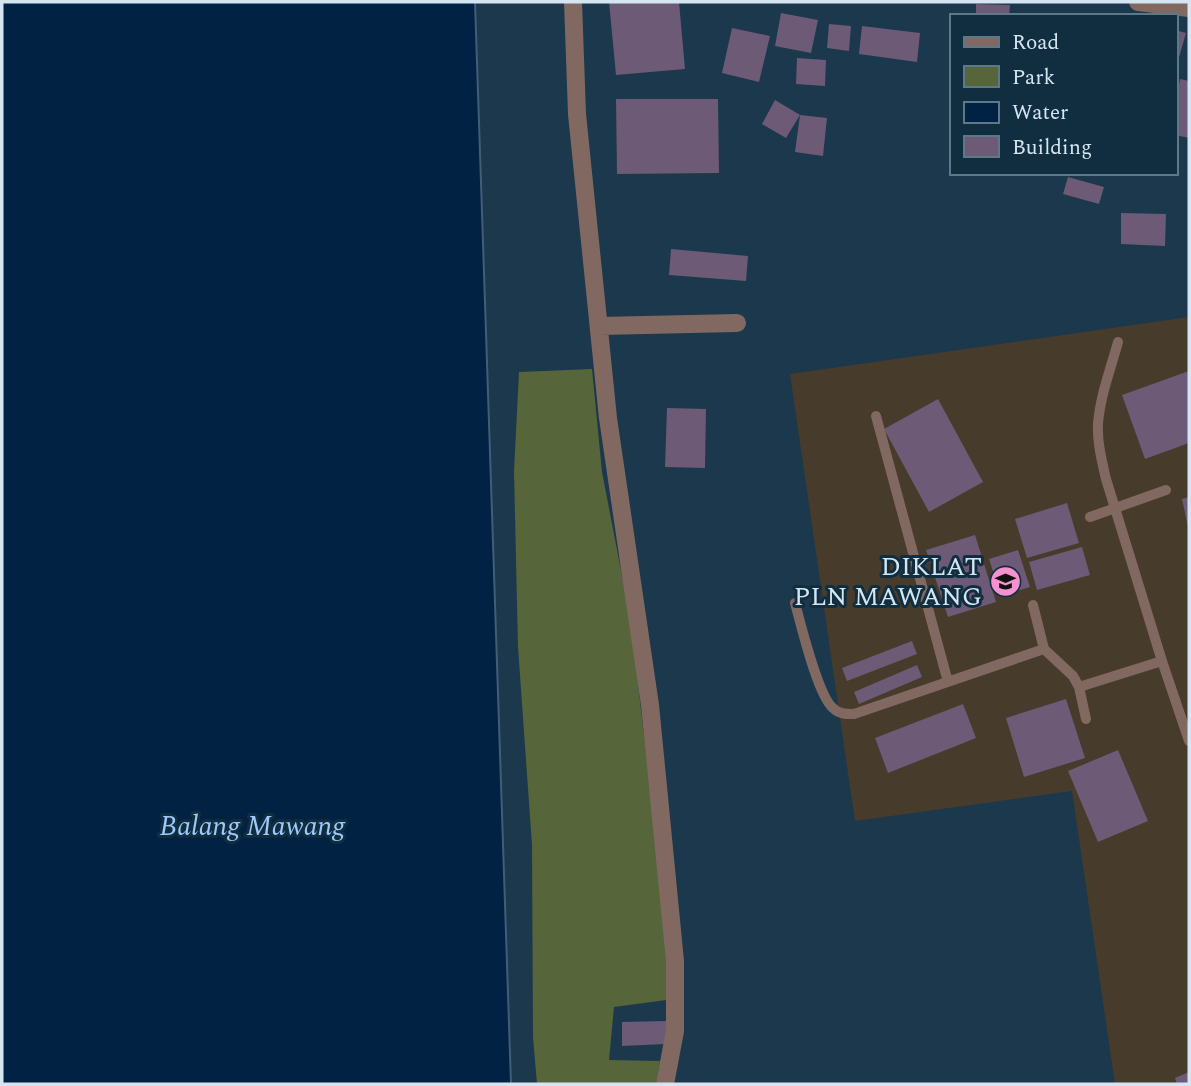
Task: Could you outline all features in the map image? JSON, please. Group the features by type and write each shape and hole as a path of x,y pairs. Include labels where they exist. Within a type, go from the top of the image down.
{"street":[{"path":"573,2 577,114 608,418 650,705 675,961 675,1031 665,1084"},
{"path":"1138,2 1189,8"},
{"path":"599,326 737,323"}],"lane":[{"path":"1118,342 1102,399 1098,423 1100,450 1115,508 1189,741"},
{"path":"876,416 948,682"},
{"path":"1090,517 1166,490"},
{"path":"794,603 822,692 831,707 842,714 854,714 1044,649"},
{"path":"1033,605 1044,649 1073,676 1079,687 1086,719"},
{"path":"1079,687 1162,661"}],"shaded area":[{"name":"DIKLAT PLN MAWANG","path":"1189,317 1189,1084 1115,1084 1072,791 855,821 790,374"}],"green space":[{"path":"592,369 602,472 631,622 674,999 614,1007 609,1060 660,1061 656,1084 537,1084 533,1037 532,845 518,647 514,471 519,372"}],"water":[{"name":"Balang Mawang","path":"2,2 475,2 511,1084 2,1084"}],"building":[{"path":"609,2 679,2 685,69 616,75"},
{"path":"976,4 1010,5 1009,14 976,14"},
{"path":"781,13 818,20 811,53 775,46"},
{"path":"829,24 851,26 849,51 827,48"},
{"path":"862,26 920,33 917,62 859,54"},
{"path":"732,28 770,36 759,82 722,73"},
{"path":"1177,31 1186,33 1177,64"},
{"path":"797,58 826,60 825,86 796,84"},
{"path":"1180,79 1189,81 1189,138 1177,135"},
{"path":"616,99 718,99 719,173 617,174"},
{"path":"775,100 800,115 786,138 762,124"},
{"path":"800,115 827,118 823,156 795,152"},
{"path":"1068,177 1104,187 1099,204 1063,194"},
{"path":"1121,213 1166,214 1165,246 1121,244"},
{"path":"671,249 748,256 746,281 669,275"},
{"path":"1189,371 1189,443 1145,459 1122,395"},
{"path":"938,399 983,482 929,512 884,429"},
{"path":"667,408 706,409 705,468 665,467"},
{"path":"1189,497 1189,527 1188,527 1182,499"},
{"path":"1067,503 1079,543 1027,558 1015,519"},
{"path":"975,535 996,602 948,617 926,550"},
{"path":"1082,547 1090,575 1037,590 1029,562"},
{"path":"1018,550 1030,587 1001,596 989,559"},
{"path":"912,641 917,654 847,681 842,668"},
{"path":"917,665 922,677 859,704 854,692"},
{"path":"1066,699 1085,758 1024,777 1006,718"},
{"path":"963,704 976,738 888,773 875,738"},
{"path":"1118,750 1148,821 1098,842 1068,771"},
{"path":"667,1021 666,1044 622,1046 622,1022"},
{"path":"1189,1072 1189,1084 1177,1084 1175,1078"}],"place":[{"name":"DIKLAT PLN MAWANG","path":"1005,582"}]}
